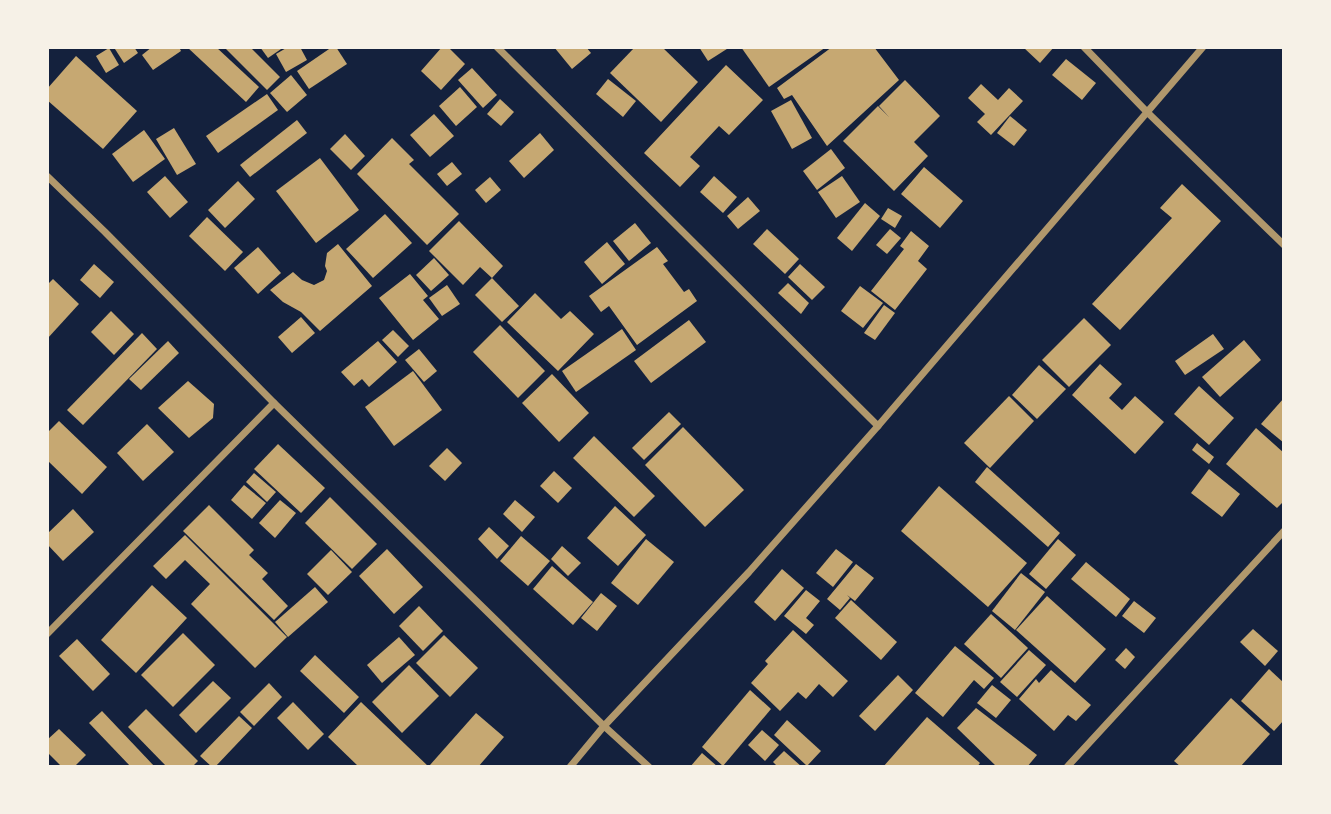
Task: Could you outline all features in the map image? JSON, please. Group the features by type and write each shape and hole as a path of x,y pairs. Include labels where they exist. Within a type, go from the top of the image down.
{"street":[{"path":"497,47 878,426"},
{"path":"1084,47 1284,245"},
{"path":"569,767 749,572 878,426 1203,47"},
{"path":"47,176 274,403 649,767"},
{"path":"47,634 274,403"},
{"path":"1067,767 1284,531"}],"building":[{"path":"134,47 138,53 124,63 115,49"},
{"path":"152,47 179,47 181,51 153,70 142,55"},
{"path":"187,47 216,47 259,87 246,102"},
{"path":"224,47 250,47 280,77 267,90"},
{"path":"260,47 284,47 268,58"},
{"path":"288,47 300,47 307,60 286,72 276,54"},
{"path":"336,47 347,64 309,89 297,71"},
{"path":"442,47 448,47 465,64 441,90 421,71"},
{"path":"554,47 586,47 591,53 572,69"},
{"path":"635,47 662,47 698,82 661,122 610,73"},
{"path":"699,47 730,47 708,61"},
{"path":"741,47 826,47 769,87"},
{"path":"832,47 874,47 899,80 827,146 792,95 784,99 777,88"},
{"path":"1023,47 1054,47 1040,63"},
{"path":"109,48 119,65 106,73 96,56"},
{"path":"76,56 137,111 103,149 47,100 47,89"},
{"path":"1066,59 1096,83 1082,100 1052,75"},
{"path":"726,65 763,100 729,135 719,126 690,157 700,166 680,187 644,153"},
{"path":"472,68 497,95 483,108 458,80"},
{"path":"291,75 307,95 287,112 270,93"},
{"path":"608,79 636,101 623,117 596,94"},
{"path":"905,80 940,116 914,142 928,156 894,191 843,141 878,106 889,117 879,106"},
{"path":"981,84 998,100 1009,88 1023,101 991,135 977,122 985,114 968,98"},
{"path":"460,87 477,107 456,126 439,106"},
{"path":"267,94 278,110 218,153 206,136"},
{"path":"500,99 514,112 501,126 487,114"},
{"path":"791,100 812,138 792,149 771,111"},
{"path":"434,114 454,136 430,157 410,135"},
{"path":"1010,116 1027,130 1014,146 997,133"},
{"path":"297,120 307,133 250,177 240,165"},
{"path":"174,128 196,164 177,175 156,139"},
{"path":"144,130 165,159 133,182 112,154"},
{"path":"540,133 554,150 524,178 509,161"},
{"path":"345,134 365,156 351,170 330,149"},
{"path":"392,138 414,160 409,164 459,214 427,245 357,174"},
{"path":"831,149 845,168 817,190 803,171"},
{"path":"320,158 359,210 316,243 276,191"},
{"path":"452,162 462,174 447,186 437,174"},
{"path":"924,167 963,201 940,228 901,194"},
{"path":"165,176 188,202 170,218 147,192"},
{"path":"714,176 737,197 723,213 700,192"},
{"path":"842,176 860,202 836,218 818,192"},
{"path":"490,177 501,190 486,203 475,190"},
{"path":"238,181 255,199 225,228 208,210"},
{"path":"1182,184 1221,221 1120,330 1092,304 1172,218 1160,208"},
{"path":"748,197 760,211 738,229 727,216"},
{"path":"865,203 880,216 852,251 837,238"},
{"path":"888,208 902,216 895,228 881,219"},
{"path":"385,214 412,243 373,278 346,249"},
{"path":"207,217 243,252 225,271 189,236"},
{"path":"459,221 503,266 492,278 480,267 463,285 429,251"},
{"path":"635,223 651,243 629,261 613,241"},
{"path":"767,229 799,259 785,274 753,244"},
{"path":"890,229 901,238 887,254 876,245"},
{"path":"911,231 929,246 918,261 927,269 895,310 871,291 904,249 900,246"},
{"path":"607,242 625,264 602,284 584,262"},
{"path":"338,244 372,286 320,331 301,312 283,302 270,290 293,272 314,285 324,280 327,253"},
{"path":"258,247 281,273 258,294 234,268"},
{"path":"657,247 668,261 663,264 684,292 689,289 697,301 637,345 609,306 601,312 589,296"},
{"path":"434,258 449,275 431,291 416,275"},
{"path":"94,264 114,282 100,298 80,280"},
{"path":"800,264 825,287 812,300 788,277"},
{"path":"410,274 428,296 423,300 439,319 413,340 379,298"},
{"path":"492,278 519,306 502,322 475,295"},
{"path":"53,279 79,304 47,339 47,285"},
{"path":"788,283 809,303 801,314 778,293"},
{"path":"447,285 460,304 442,316 429,298"},
{"path":"860,286 883,303 863,328 841,311"},
{"path":"535,293 561,319 570,311 594,334 558,371 507,322"},
{"path":"884,305 895,313 875,340 864,333"},
{"path":"111,311 134,334 114,355 91,332"},
{"path":"301,317 315,333 292,353 278,337"},
{"path":"1084,318 1111,345 1069,387 1042,360"},
{"path":"689,320 706,342 651,383 634,361"},
{"path":"500,325 545,371 518,398 473,352"},
{"path":"622,329 636,350 576,392 562,371"},
{"path":"393,330 409,346 398,357 382,340"},
{"path":"142,333 157,349 83,425 67,410"},
{"path":"1213,334 1224,349 1185,375 1175,361"},
{"path":"1244,340 1261,360 1220,397 1202,377"},
{"path":"168,341 179,353 141,390 129,379"},
{"path":"378,341 397,362 369,387 362,379 354,386 341,372"},
{"path":"419,349 437,371 424,382 405,360"},
{"path":"1100,364 1122,384 1109,398 1122,410 1135,396 1164,422 1135,454 1072,395"},
{"path":"1039,365 1066,389 1037,419 1012,395"},
{"path":"413,371 442,410 394,446 365,407"},
{"path":"552,374 589,413 559,442 522,403"},
{"path":"188,381 214,404 213,418 189,438 158,408"},
{"path":"1199,386 1234,418 1209,445 1174,414"},
{"path":"1009,396 1034,421 990,468 964,443"},
{"path":"1284,398 1284,443 1261,424"},
{"path":"669,412 681,424 644,460 632,448"},
{"path":"59,421 107,467 82,494 47,460 47,433"},
{"path":"147,424 174,452 143,481 117,453"},
{"path":"683,427 744,490 705,527 645,465"},
{"path":"1256,428 1284,453 1284,501 1277,508 1226,464"},
{"path":"594,436 655,496 634,517 573,458"},
{"path":"1197,443 1214,457 1209,464 1192,450"},
{"path":"278,444 325,488 301,513 254,469"},
{"path":"447,448 462,463 445,481 429,466"},
{"path":"987,467 1060,533 1048,547 975,482"},
{"path":"1209,469 1240,494 1222,517 1191,493"},
{"path":"554,471 572,488 558,503 540,486"},
{"path":"254,473 276,492 267,502 246,482"},
{"path":"244,485 266,503 252,519 231,500"},
{"path":"939,486 1027,563 988,607 901,531"},
{"path":"330,497 377,544 352,569 305,523"},
{"path":"280,500 296,513 275,538 259,523"},
{"path":"515,500 535,517 522,532 503,514"},
{"path":"209,505 254,550 249,555 268,573 262,579 288,606 274,620 183,531"},
{"path":"615,506 646,535 618,566 587,538"},
{"path":"73,509 94,532 63,561 47,544 47,534"},
{"path":"489,527 509,546 497,559 478,539"},
{"path":"185,535 287,637 255,668 191,604 210,584 185,560 166,579 153,566"},
{"path":"521,536 550,561 528,586 500,561"},
{"path":"646,539 674,562 638,605 611,583"},
{"path":"1058,539 1076,555 1046,589 1029,574"},
{"path":"562,546 581,563 568,576 551,559"},
{"path":"387,549 423,587 394,614 359,576"},
{"path":"836,549 853,562 833,587 816,573"},
{"path":"331,550 352,572 328,595 307,574"},
{"path":"1086,562 1130,599 1116,617 1071,579"},
{"path":"856,564 874,578 855,601 847,595 850,598 840,610 827,599"},
{"path":"552,566 593,602 573,625 533,589"},
{"path":"782,569 804,588 775,621 754,602"},
{"path":"1021,573 1045,592 1015,630 992,611"},
{"path":"152,585 187,618 136,673 101,640"},
{"path":"315,587 328,602 288,637 275,622"},
{"path":"806,590 820,601 806,618 814,625 806,634 784,616"},
{"path":"601,593 617,606 597,631 581,618"},
{"path":"1047,596 1106,649 1075,683 1016,630"},
{"path":"851,600 897,642 881,660 835,618"},
{"path":"1134,601 1156,618 1144,633 1122,616"},
{"path":"419,606 443,631 423,651 399,626"},
{"path":"991,614 1028,648 1001,678 964,644"},
{"path":"1253,629 1278,651 1265,666 1240,642"},
{"path":"793,630 848,681 833,697 819,684 806,699 798,692 780,711 751,683 768,664 765,661"},
{"path":"183,633 215,665 173,707 141,675"},
{"path":"444,635 478,668 450,697 416,663"},
{"path":"399,637 415,655 382,683 367,665"},
{"path":"77,639 110,674 93,691 59,656"},
{"path":"955,646 994,678 984,689 974,680 943,717 915,693"},
{"path":"1126,648 1135,657 1125,669 1115,660"},
{"path":"1029,650 1046,665 1017,697 1000,682"},
{"path":"315,655 359,697 344,713 300,671"},
{"path":"409,665 439,696 402,733 372,702"},
{"path":"1269,669 1284,683 1284,720 1274,731 1241,701"},
{"path":"1051,670 1091,705 1076,721 1068,715 1054,731 1019,699 1036,679 1039,683"},
{"path":"898,675 913,690 875,731 859,716"},
{"path":"213,681 231,698 196,733 179,715"},
{"path":"269,683 282,697 254,726 240,712"},
{"path":"992,685 1011,700 996,718 977,703"},
{"path":"750,690 771,709 723,766 702,747"},
{"path":"1231,698 1270,734 1240,767 1181,767 1174,761"},
{"path":"293,702 324,734 308,750 277,718"},
{"path":"361,702 429,767 359,767 328,737"},
{"path":"976,708 1037,755 1027,767 997,767 957,728"},
{"path":"146,709 198,761 192,767 167,767 128,727"},
{"path":"102,711 155,767 131,767 89,723"},
{"path":"476,713 504,737 478,767 432,767 430,765"},
{"path":"239,716 252,728 212,767 200,756"},
{"path":"927,717 980,763 977,767 883,767"},
{"path":"787,720 821,751 807,766 774,735"},
{"path":"59,729 86,755 74,767 62,767 47,752 47,740"},
{"path":"762,730 779,745 765,761 748,745"},
{"path":"784,751 802,767 778,767 773,762"},
{"path":"702,753 718,767 690,767"}]}
